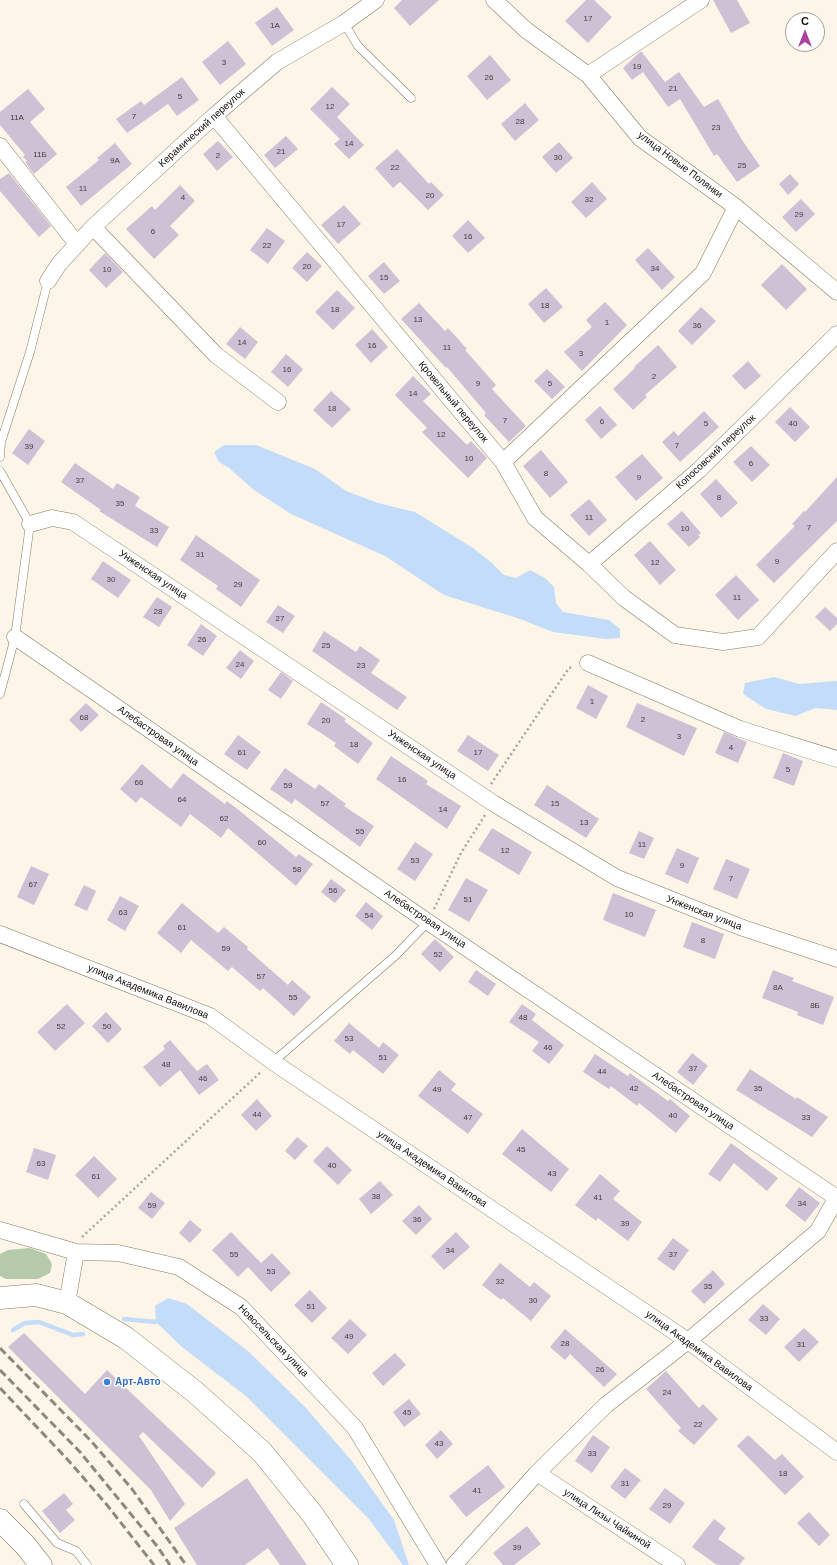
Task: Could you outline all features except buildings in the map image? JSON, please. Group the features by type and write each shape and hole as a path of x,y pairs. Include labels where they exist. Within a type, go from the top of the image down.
{"street":[{"name":"Керамический переулок","path":"48,280 59,264 93,227 214,116 278,62 344,23 376,0"},
{"name":"улица Новые Полянки","path":"494,0 526,30 588,75 640,138 736,207 837,292"},
{"path":"588,75 694,2"},
{"name":"Кровельный переулок","path":"214,116 503,462 535,518 589,564 624,598 675,635 723,642 758,637 837,551"},
{"path":"0,146 78,244"},
{"path":"503,462 703,273 736,207"},
{"path":"93,227 216,355 278,402"},
{"name":"Копосовский переулок","path":"589,564 699,470 837,334"},
{"name":"Унженская улица","path":"30,524 52,518 73,522 488,799 617,878 743,928 837,958"},
{"name":"Алебастровая улица","path":"15,637 428,922 837,1197"},
{"path":"588,663 740,730 837,759"},
{"name":"улица Академика Вавилова","path":"0,934 210,1016 273,1062 688,1341 837,1452"},
{"path":"454,1565 537,1473 606,1405 688,1341 818,1232 837,1197"},
{"name":"Новосельская улица","path":"0,1230 76,1252 118,1253 179,1267 241,1307 355,1428 438,1565"},
{"path":"67,1303 76,1252"},
{"path":"0,1298 36,1295 67,1303 126,1338 195,1392 262,1452 313,1515 347,1565"},
{"name":"улица Лизы Чайкиной","path":"537,1473 677,1565"},
{"path":"0,1520 25,1545 41,1565"}],"lane":[{"path":"344,23 358,46 411,98"},
{"path":"0,457 1,442 30,352 48,280"},
{"path":"0,471 30,524 15,637 0,694"},
{"path":"273,1062 395,956 428,922"},
{"path":"24,1504 57,1543 76,1551 87,1565"}],"path":[{"path":"428,922 488,799 569,668 588,663"},
{"path":"76,1252 83,1234 273,1062"}],"green space":[{"path":"30,1248 46,1254 52,1264 50,1273 38,1279 6,1279 0,1276 0,1254 8,1250"}],"water":[{"path":"224,445 256,445 315,469 346,491 378,503 415,512 473,548 504,575 516,578 530,570 545,578 554,587 556,603 563,612 609,620 620,629 620,638 606,639 553,632 520,619 444,595 385,556 291,514 254,490 229,468 219,462 214,452"},
{"path":"774,677 799,684 837,681 837,710 815,708 796,716 766,709 743,694 745,683"},
{"path":"168,1298 187,1304 249,1352 305,1407 351,1460 394,1520 409,1565 403,1565 368,1518 246,1396 182,1347 156,1322 155,1306"}],"waterway":[{"path":"124,1319 156,1322"},
{"path":"13,1330 25,1323 39,1322 73,1335 83,1334"}],"railway":[{"path":"0,1348 92,1442 132,1489 186,1565"},
{"path":"0,1370 80,1452 157,1546 170,1565"},
{"path":"0,1388 68,1460 107,1505 154,1565"}],"place":[{"name":"Арт-Авто","path":"107,1382"}]}
